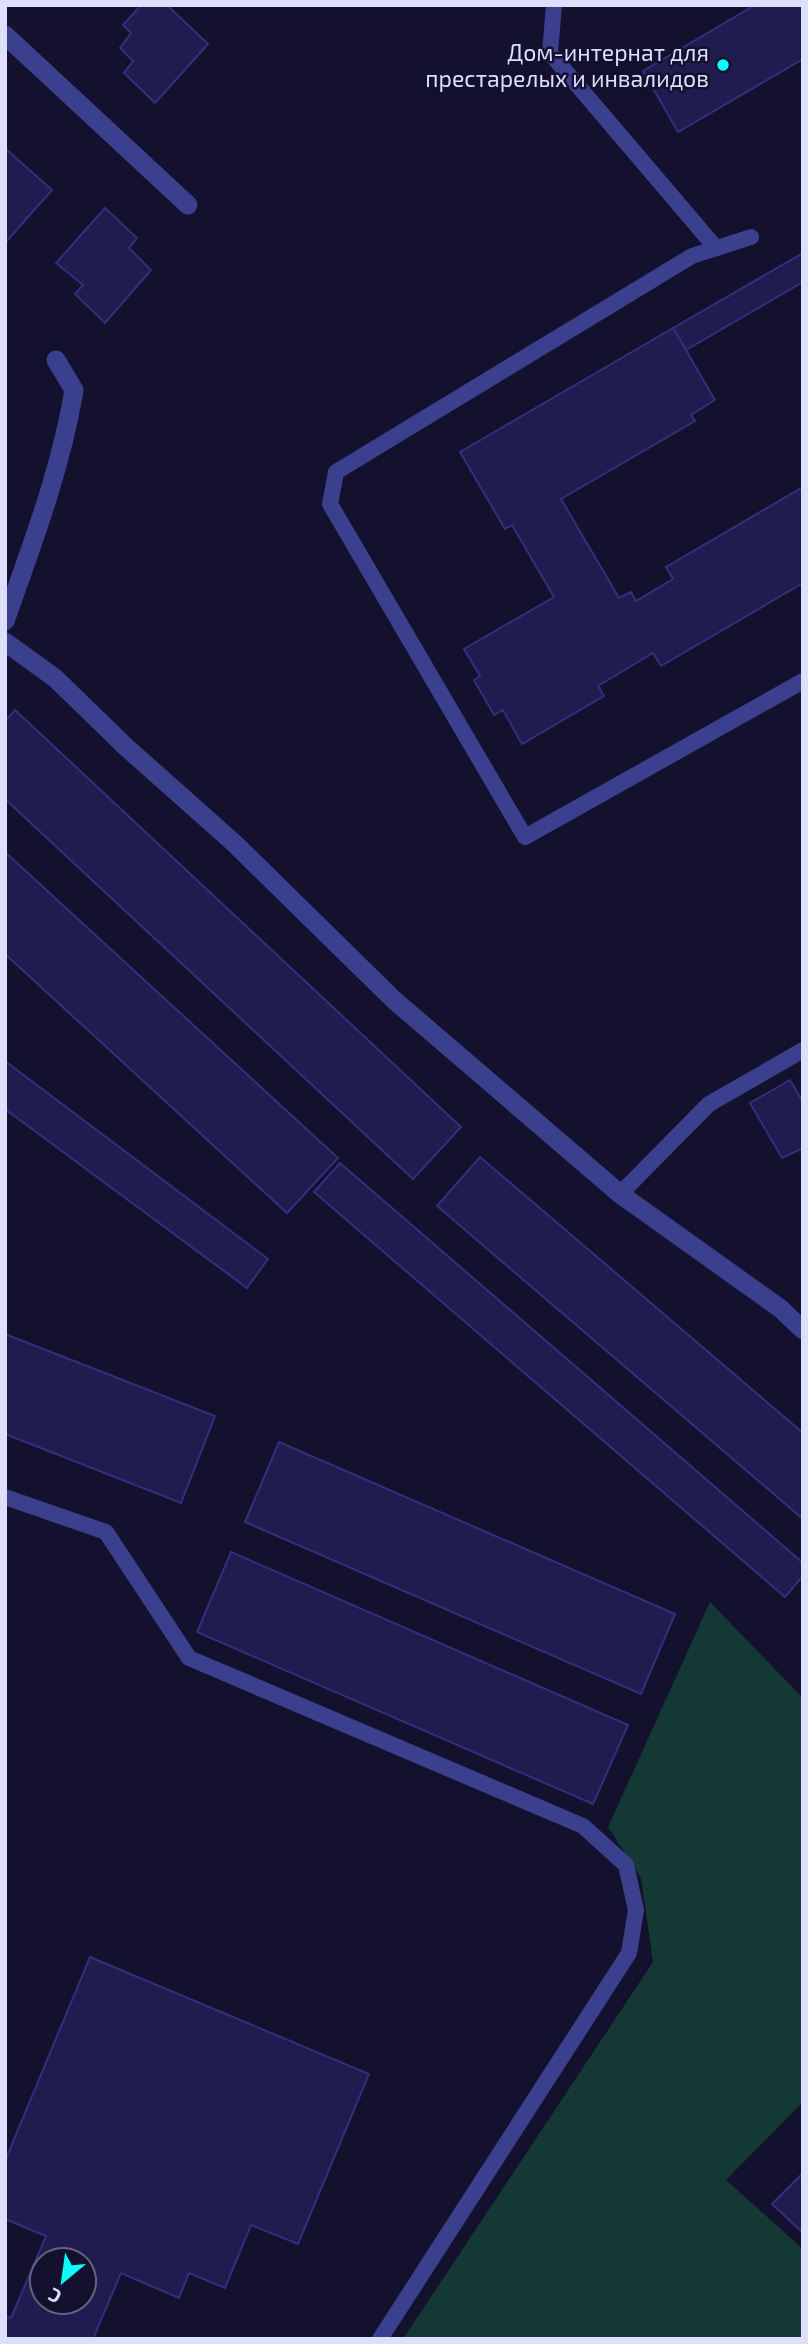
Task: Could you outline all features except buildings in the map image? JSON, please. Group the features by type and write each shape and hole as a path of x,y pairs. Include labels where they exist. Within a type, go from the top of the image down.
{"street":[{"path":"5,35 188,205"},
{"path":"5,621 39,524 69,422 74,390 56,360"},
{"path":"5,642 55,678 126,747 233,842 394,1000 620,1194 781,1309 803,1330"}],"lane":[{"path":"554,5 550,53 716,248"},
{"path":"751,237 692,256 337,472 330,504 526,837 803,681"},
{"path":"620,1194 709,1104 803,1050"},
{"path":"5,1497 106,1532 189,1658 583,1826 626,1865 636,1910 629,1953 380,2339"}],"green space":[{"path":"710,1602 803,1698 803,2102 726,2180 803,2249 803,2339 403,2339 653,1962 641,1878 608,1827"}],"place":[{"name":"Дом-интернат для престарелых и инвалидов","path":"723,65"}]}
